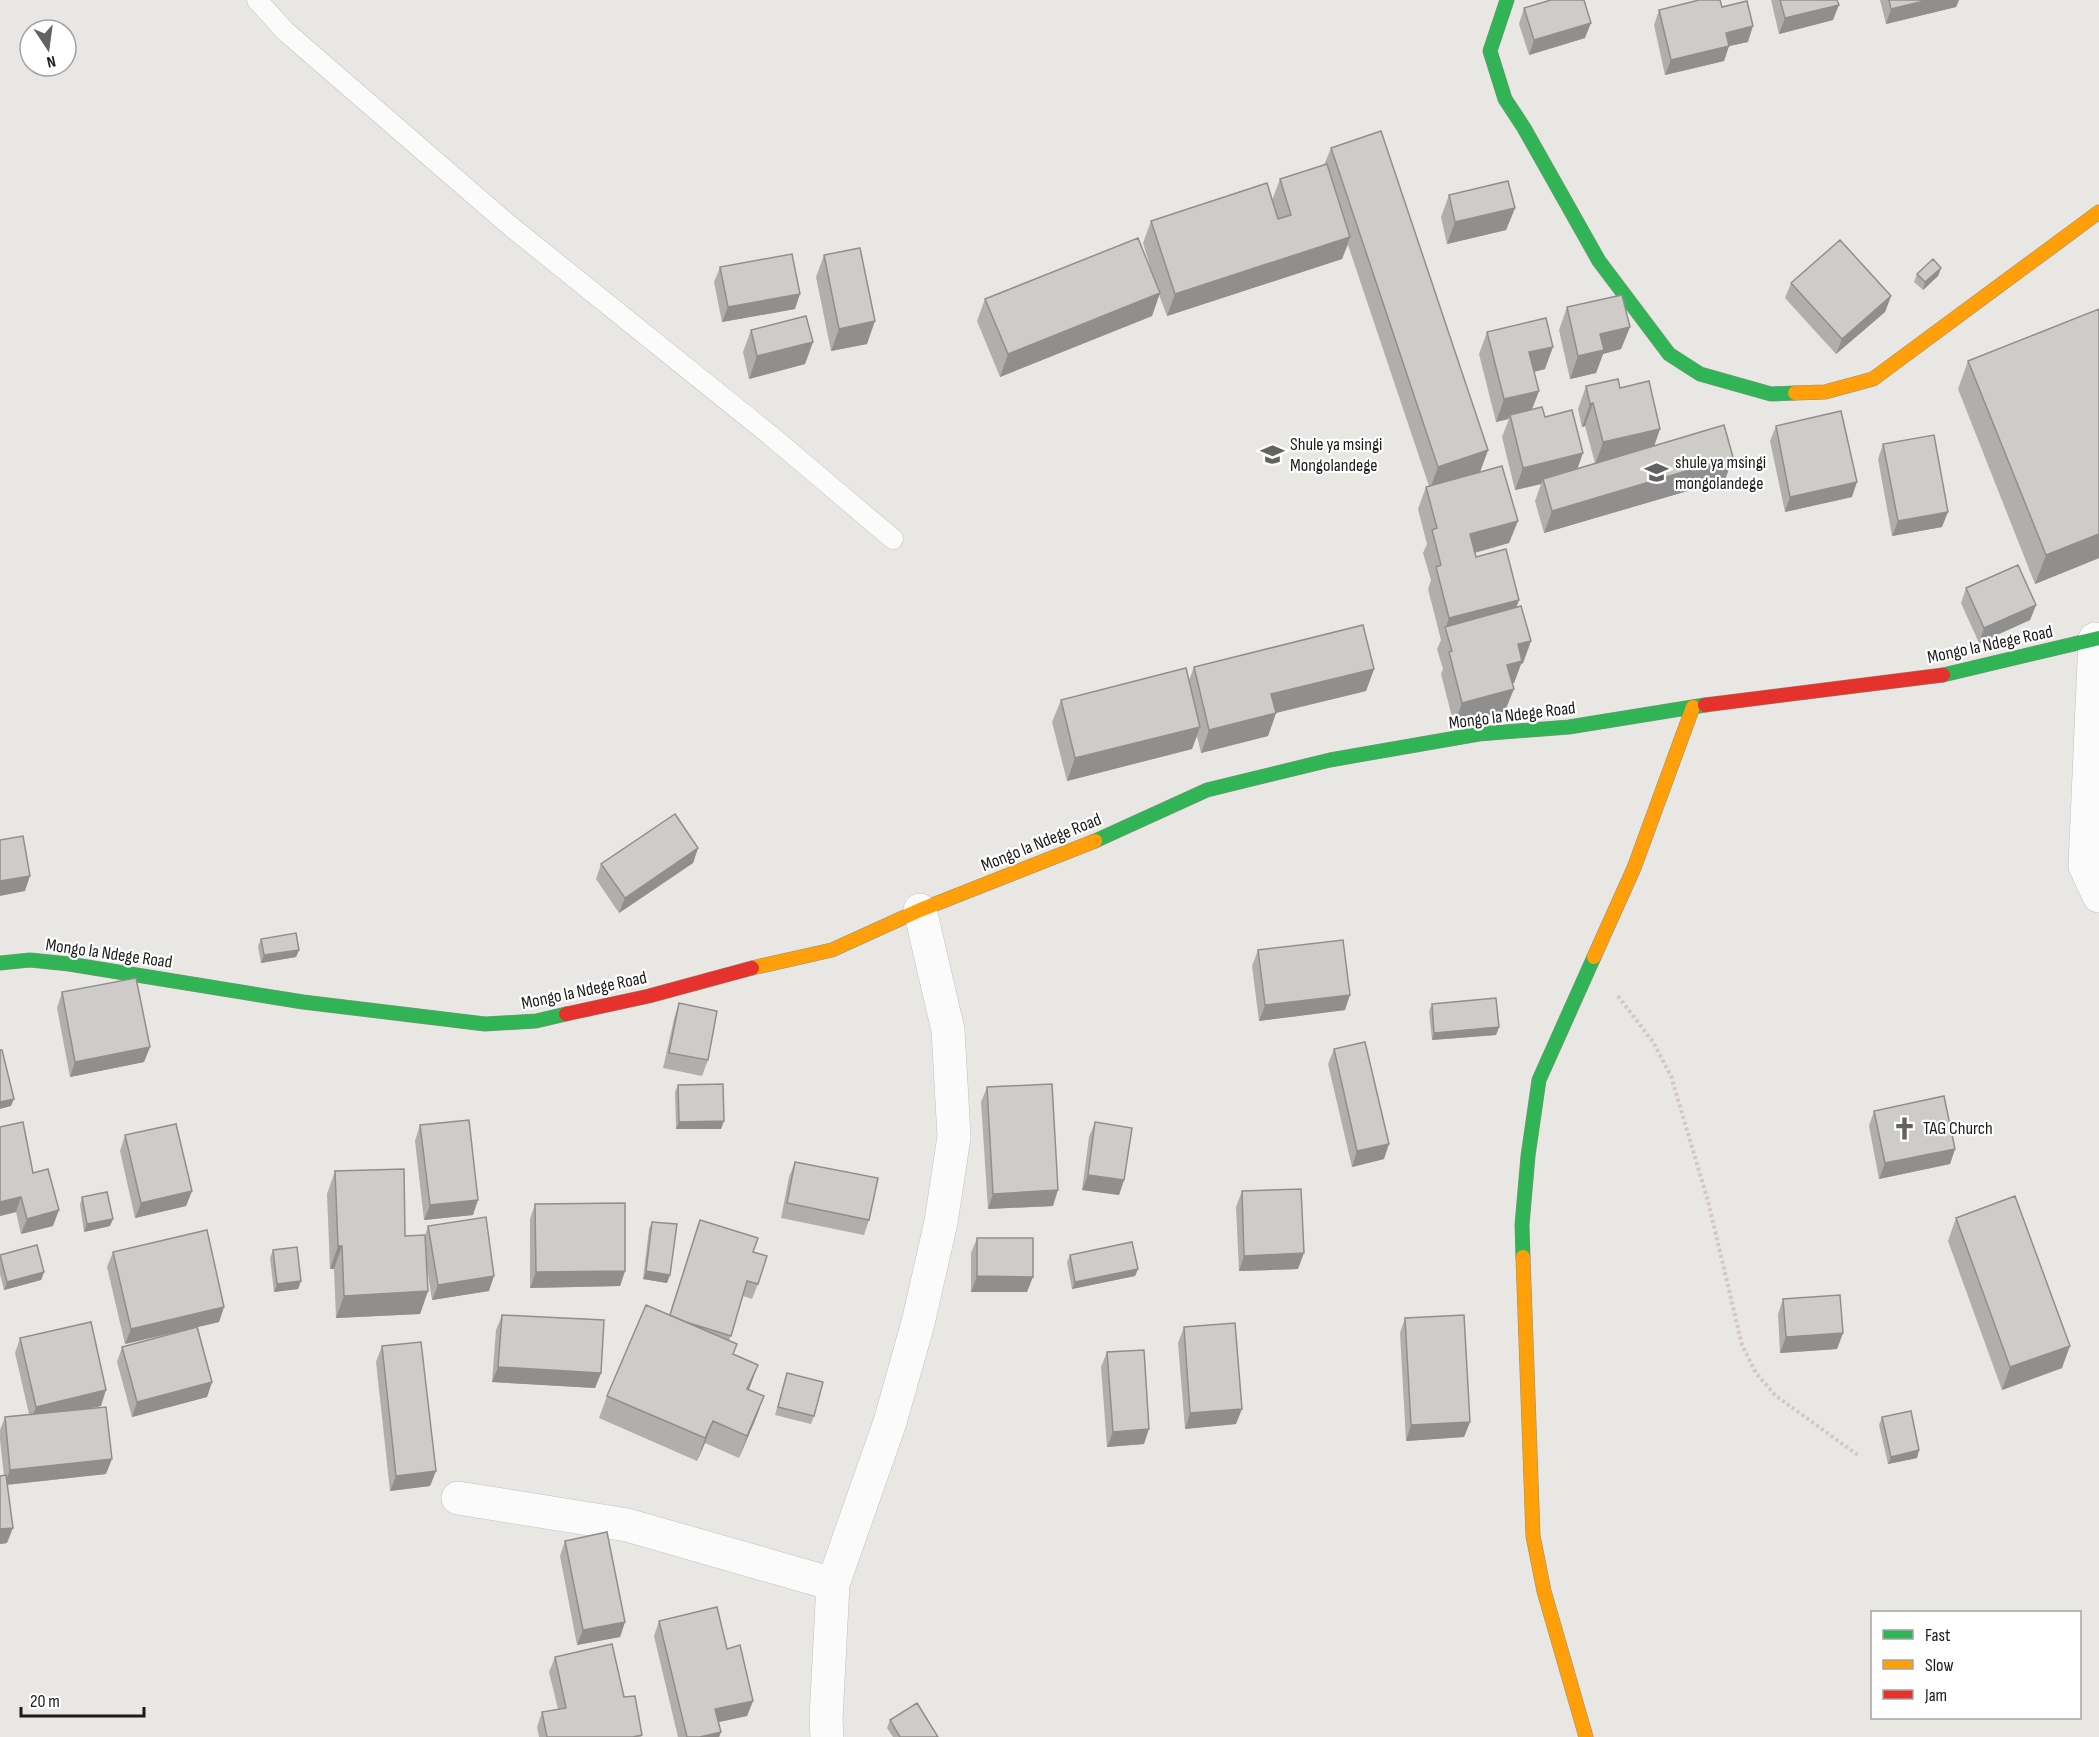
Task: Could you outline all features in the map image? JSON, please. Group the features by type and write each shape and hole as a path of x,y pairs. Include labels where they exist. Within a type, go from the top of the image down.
{"street":[{"path":"1507,0 1490,51 1506,99 1599,261 1669,354 1700,374 1771,394 1825,392 1873,379 2099,212"},
{"path":"2097,638 2085,866 2099,896"},
{"name":"Mongo la Ndege Road","path":"0,963 30,960 69,964 303,1002 485,1024 536,1021 649,996 734,972 832,950 920,910 1095,841 1207,790 1330,760 1479,734 1569,727 1693,707 1950,674 2097,638"},
{"path":"1586,1737 1544,1592 1533,1536 1522,1225 1528,1156 1539,1080 1634,868 1693,707"},
{"path":"827,1737 826,1719 834,1584 890,1422 918,1323 941,1222 954,1137 948,1030 920,910"},
{"path":"458,1498 627,1525 834,1584"}],"lane":[{"path":"257,0 285,31 509,225 770,435 893,539"}],"path":[{"path":"1592,963 1653,1042 1671,1076 1708,1201 1742,1345 1756,1373 1775,1395 1859,1456"}],"building":[{"path":"1551,0 1584,0 1591,23 1534,40 1524,8"},
{"path":"1699,0 1720,0 1722,7 1747,1 1753,26 1726,33 1729,46 1671,60 1659,10"},
{"path":"1780,0 1837,0 1839,5 1785,18"},
{"path":"1889,0 1928,0 1891,9"},
{"path":"1381,131 1488,450 1438,467 1331,148"},
{"path":"1327,164 1350,237 1175,294 1151,221 1267,183 1278,219 1291,215 1280,179"},
{"path":"1508,181 1515,208 1455,222 1449,195"},
{"path":"1138,238 1160,293 1008,354 985,299"},
{"path":"1840,240 1891,296 1842,339 1791,283"},
{"path":"860,248 875,321 839,329 824,255"},
{"path":"792,254 800,294 728,307 720,267"},
{"path":"1933,259 1941,268 1925,282 1917,274"},
{"path":"1622,295 1630,327 1600,334 1604,350 1578,356 1567,307"},
{"path":"2099,309 2099,534 2046,555 1968,361"},
{"path":"806,316 813,342 757,356 751,330"},
{"path":"1546,318 1553,347 1529,352 1539,391 1504,399 1487,332"},
{"path":"1618,379 1620,388 1649,381 1660,429 1603,442 1586,386"},
{"path":"1542,407 1545,417 1572,410 1583,453 1523,468 1510,415"},
{"path":"1841,411 1857,482 1790,497 1776,426"},
{"path":"1724,425 1733,457 1552,511 1543,479"},
{"path":"1934,435 1948,512 1898,521 1883,444"},
{"path":"1502,466 1518,521 1470,534 1476,557 1506,549 1519,600 1449,618 1436,567 1441,565 1432,530 1437,528 1426,487"},
{"path":"2018,565 2036,605 1984,628 1966,588"},
{"path":"1521,606 1531,641 1518,644 1522,661 1507,665 1514,689 1462,703 1445,627"},
{"path":"1363,625 1374,669 1271,694 1276,713 1209,730 1194,667"},
{"path":"1186,668 1200,727 1075,758 1061,700"},
{"path":"675,814 698,848 625,898 601,864"},
{"path":"23,836 30,876 0,881 0,840"},
{"path":"296,933 299,950 264,955 261,939"},
{"path":"1343,940 1350,995 1265,1005 1258,950"},
{"path":"136,978 150,1047 75,1062 62,992"},
{"path":"1496,998 1499,1027 1434,1033 1432,1004"},
{"path":"679,1003 717,1011 708,1060 669,1053"},
{"path":"1365,1042 1389,1144 1357,1151 1334,1049"},
{"path":"0,1050 2,1050 14,1099 0,1102"},
{"path":"723,1084 724,1121 679,1122 678,1085"},
{"path":"1052,1084 1058,1190 993,1194 987,1087"},
{"path":"1944,1096 1955,1149 1885,1163 1874,1111"},
{"path":"469,1120 478,1200 430,1205 420,1125"},
{"path":"23,1122 33,1173 48,1169 59,1210 27,1219 21,1197 0,1202 0,1127"},
{"path":"1095,1122 1132,1128 1124,1180 1088,1175"},
{"path":"176,1124 192,1191 141,1203 125,1135"},
{"path":"795,1162 878,1178 869,1220 787,1203"},
{"path":"404,1169 405,1236 425,1235 428,1291 344,1296 342,1246 338,1246 335,1171"},
{"path":"1301,1189 1304,1253 1244,1256 1242,1191"},
{"path":"107,1192 113,1219 87,1224 82,1197"},
{"path":"2015,1196 2070,1346 2010,1367 1956,1218"},
{"path":"625,1203 625,1271 536,1272 535,1204"},
{"path":"486,1217 494,1276 438,1285 428,1226"},
{"path":"700,1220 758,1238 753,1252 767,1256 758,1284 747,1281 731,1336 670,1315"},
{"path":"652,1222 677,1224 670,1275 646,1271"},
{"path":"207,1230 224,1307 131,1329 113,1252"},
{"path":"977,1238 1033,1238 1033,1277 977,1276"},
{"path":"1132,1242 1138,1269 1075,1282 1070,1255"},
{"path":"37,1245 44,1272 7,1282 0,1255"},
{"path":"297,1247 301,1281 277,1284 273,1250"},
{"path":"1840,1295 1843,1333 1786,1337 1783,1299"},
{"path":"646,1305 737,1344 733,1354 758,1365 747,1389 764,1396 747,1436 713,1421 705,1438 607,1396"},
{"path":"502,1315 604,1320 601,1373 498,1367"},
{"path":"1464,1315 1470,1422 1411,1425 1405,1318"},
{"path":"91,1322 106,1390 36,1407 20,1338"},
{"path":"1235,1323 1242,1409 1190,1413 1184,1327"},
{"path":"197,1327 212,1382 137,1402 122,1347"},
{"path":"421,1342 436,1471 396,1476 382,1346"},
{"path":"1144,1350 1149,1429 1113,1432 1107,1352"},
{"path":"787,1373 823,1382 814,1416 778,1407"},
{"path":"106,1407 112,1459 10,1470 5,1417"},
{"path":"1911,1411 1919,1450 1891,1457 1882,1417"},
{"path":"6,1475 13,1528 0,1529 0,1476"},
{"path":"607,1532 625,1622 583,1630 565,1541"},
{"path":"717,1607 727,1649 740,1645 753,1701 715,1709 721,1732 700,1737 687,1737 659,1621"},
{"path":"612,1644 624,1697 635,1696 642,1735 633,1737 547,1737 542,1712 566,1708 555,1657"},
{"path":"917,1703 938,1737 900,1737 890,1720"}],"traffic: fast":[{"path":"1507,0 1490,51 1505,99 1524,128 1599,261 1669,354 1700,374 1771,394 1795,393"},
{"path":"1943,675 2099,638"},
{"path":"1095,841 1207,790 1330,760 1479,734 1569,727 1705,705"},
{"path":"1523,1257 1522,1225 1528,1156 1539,1080 1594,957"},
{"path":"0,963 30,960 69,964 303,1002 485,1024 536,1021 566,1014"}],"traffic: slow":[{"path":"1795,393 1825,392 1873,379 2099,212"},
{"path":"1594,957 1634,868 1693,707"},
{"path":"752,968 832,950 920,910 1095,841"},
{"path":"1523,1257 1533,1536 1544,1591 1586,1737"}],"traffic: jam":[{"path":"1705,705 1943,675"},
{"path":"566,1014 649,996 752,968"}],"place":[{"name":"Shule ya msingi Mongolandege","path":"1272,454"},
{"name":"shule ya msingi mongolandege","path":"1657,472"},
{"name":"TAG Church","path":"1905,1128"}]}
